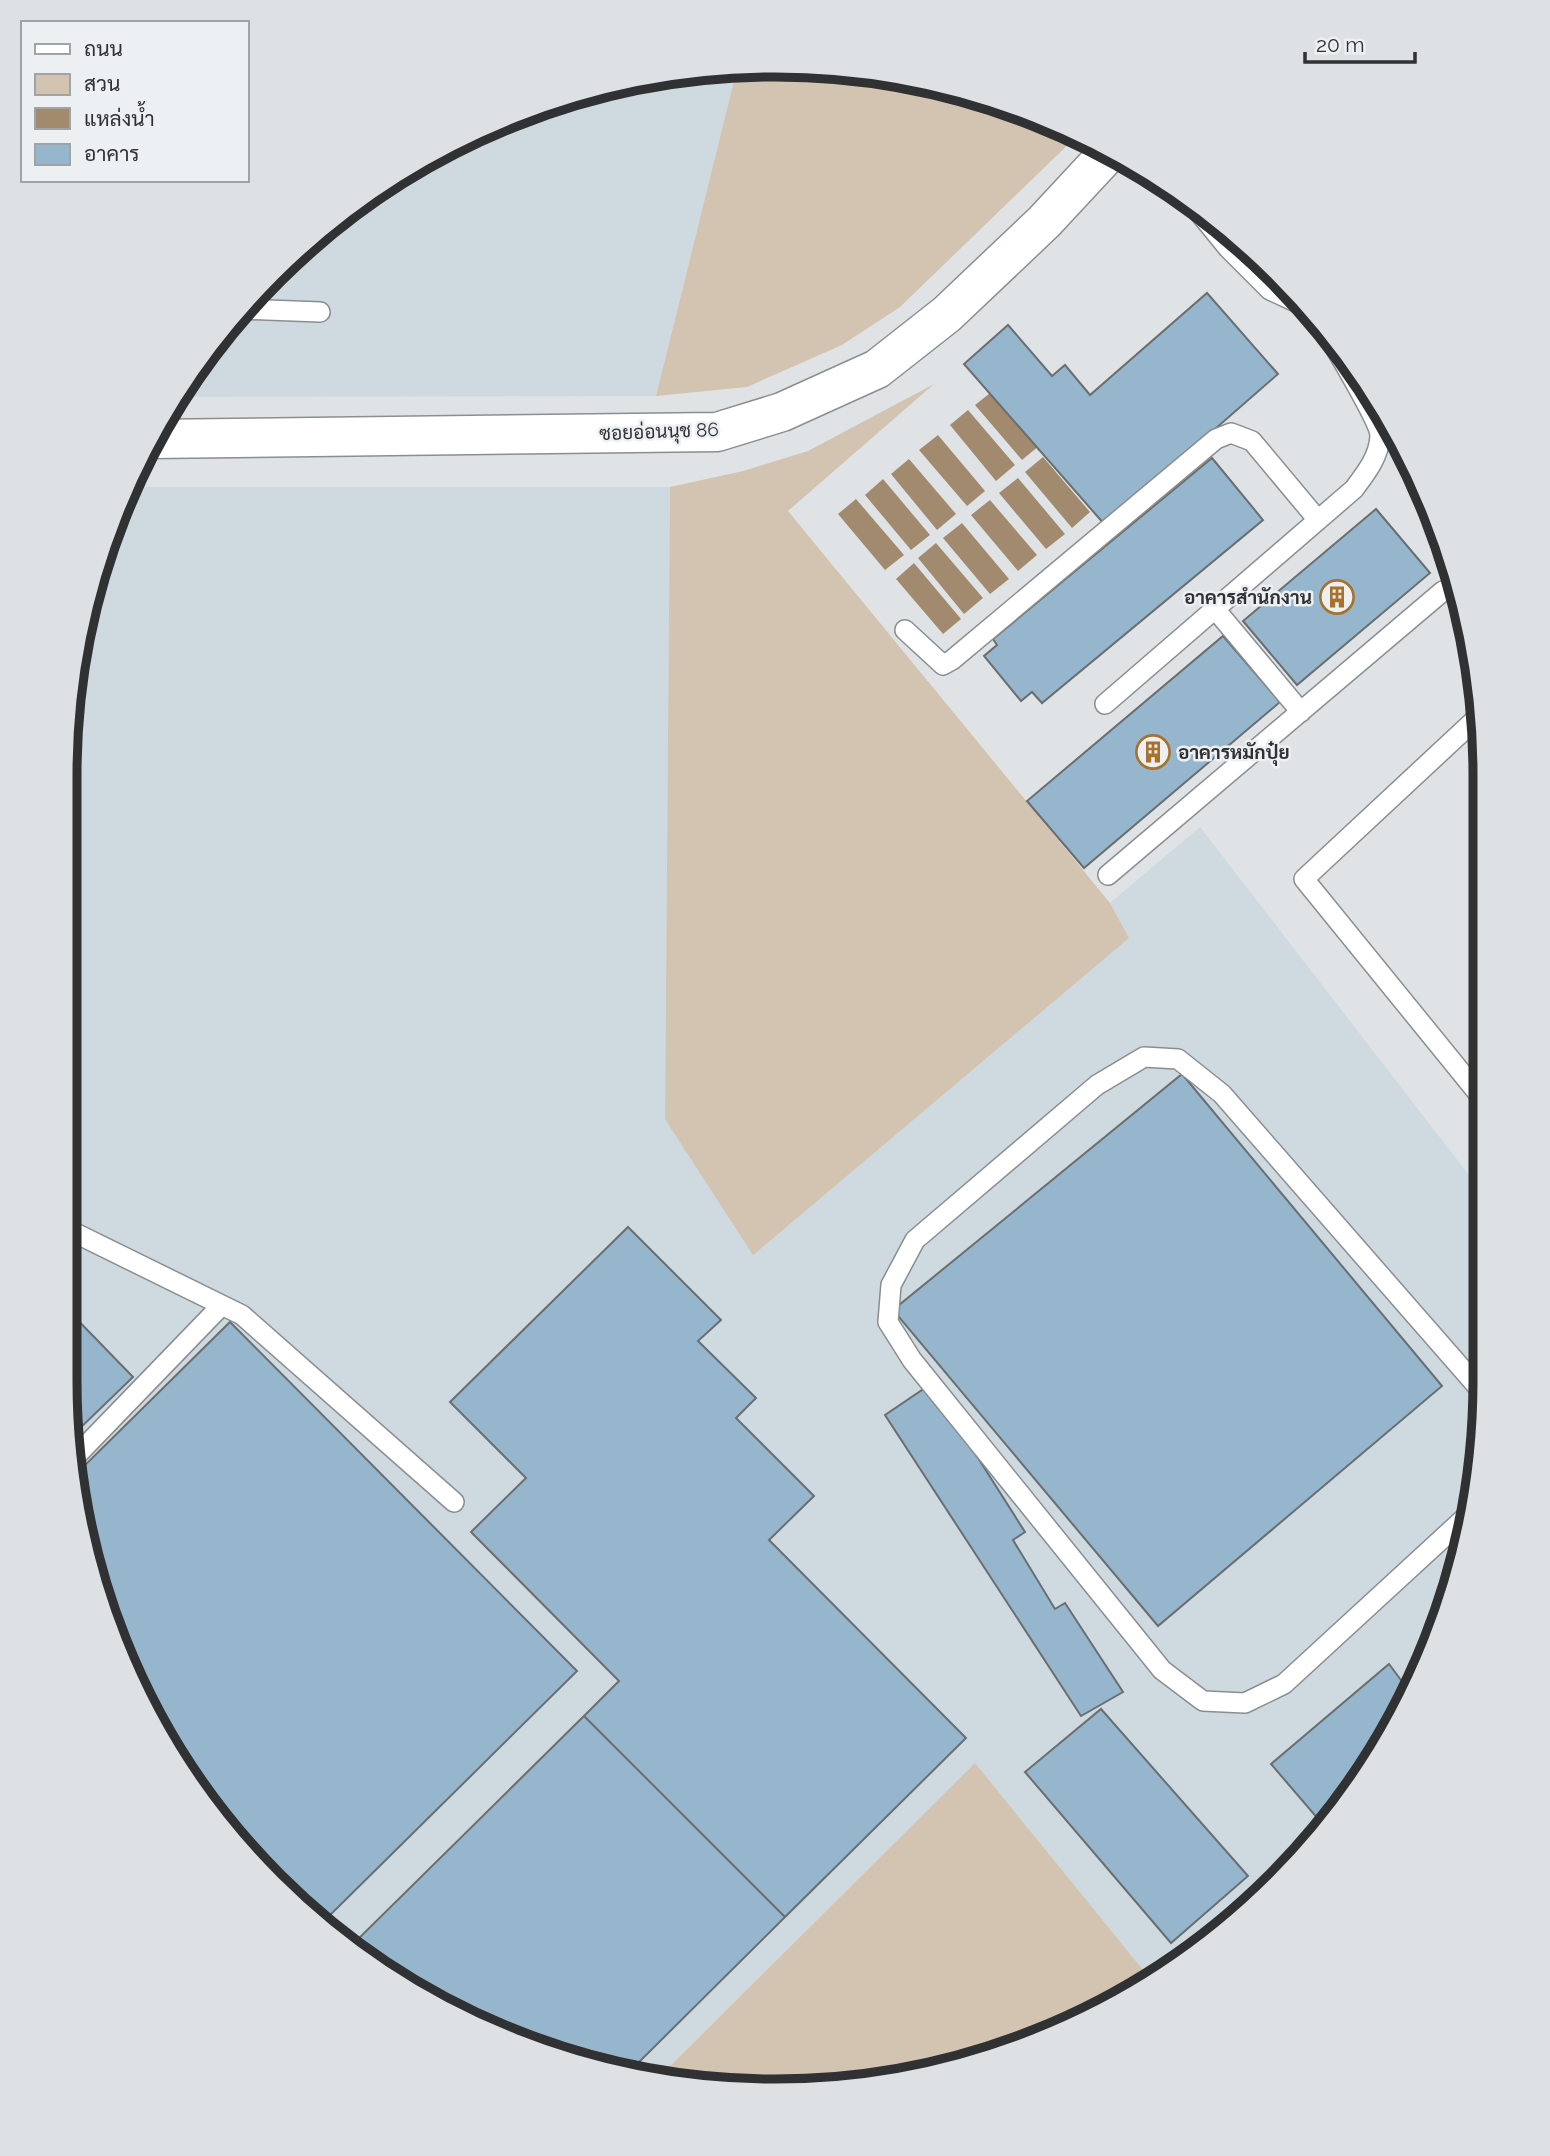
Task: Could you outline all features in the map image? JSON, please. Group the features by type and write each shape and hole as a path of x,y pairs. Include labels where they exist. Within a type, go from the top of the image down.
{"street":[{"name":"ซอยอ่อนนุช 86","path":"164,439 703,432 730,428 782,412 877,369 947,314 1044,222 1102,159"}],"lane":[{"path":"1219,236 1269,290 1283,296"},
{"path":"255,310 320,312"},
{"path":"1105,704 1354,489 1376,455 1380,433 1359,394"},
{"path":"905,630 943,665 952,660 1216,439 1231,433 1252,441 1318,520"},
{"path":"1108,875 1443,591"},
{"path":"1215,609 1301,712"},
{"path":"1471,723 1304,879 1473,1087"},
{"path":"1458,1524 1284,1684 1245,1703 1203,1701 1162,1670 912,1360 888,1322 891,1285 915,1240 1097,1085 1144,1057 1178,1059 1222,1094 1473,1382"},
{"path":"77,1234 242,1315 454,1502"},
{"path":"81,1451 221,1306"}],"shaded area":[{"path":"735,78 656,396 189,397 221,350 281,281 350,221 426,171 508,130 594,101 639,90"},
{"path":"140,487 670,487 665,1118 1129,938 1110,903 1200,827 1473,1180 1472,1427 1460,1517 1449,1562 1420,1648 1401,1690 1355,1769 1300,1841 1269,1875 1235,1906 1200,1935 1145,1972 975,1763 666,2070 594,2055 508,2026 466,2007 387,1961 350,1935 281,1875 221,1806 195,1769 149,1690 114,1605 90,1517 78,1427 78,729 90,639 101,594 114,551"}],"green space":[{"path":"735,78 821,78 911,90 999,114 1070,143 900,307 842,345 747,387 656,396"},
{"path":"934,384 788,511 1110,903 1129,938 753,1255 665,1119 670,487 743,471 808,451"},
{"path":"975,1763 1145,1972 1084,2007 1042,2026 999,2042 911,2066 821,2078 775,2079 729,2078 666,2070"}],"water":[{"path":"994,390 1040,445 1022,460 975,405"},
{"path":"968,410 1015,465 996,481 950,425"},
{"path":"938,435 985,491 967,506 919,450"},
{"path":"1043,457 1090,512 1072,528 1025,472"},
{"path":"909,459 956,514 937,530 891,474"},
{"path":"1018,478 1065,534 1046,549 999,493"},
{"path":"883,479 930,535 911,550 865,495"},
{"path":"856,499 904,555 885,570 838,514"},
{"path":"990,500 1037,555 1018,571 971,515"},
{"path":"962,523 1009,579 990,594 943,538"},
{"path":"936,543 983,598 964,614 918,558"},
{"path":"914,563 961,619 943,634 896,579"}],"building":[{"path":"1207,293 1278,374 1105,525 964,364 1008,325 1052,376 1065,365 1090,395"},
{"path":"1212,458 1263,520 1042,703 1032,692 1021,701 984,656 997,645 993,639"},
{"name":"อาคารสำนักงาน","path":"1376,509 1430,573 1297,685 1243,621"},
{"name":"อาคารหมักปุ๋ย","path":"1223,636 1280,702 1084,868 1027,801"},
{"path":"1182,1074 1442,1386 1158,1626 893,1310"},
{"path":"628,1227 721,1320 698,1341 756,1398 736,1418 814,1496 769,1540 966,1738 785,1917 584,1716 619,1681 471,1532 526,1478 450,1402"},
{"path":"77,1319 133,1377 78,1430"},
{"path":"230,1322 577,1671 328,1917 281,1875 221,1806 195,1769 149,1690 130,1648 101,1562 90,1517 83,1468"},
{"path":"931,1384 1025,1532 1013,1540 1055,1609 1065,1603 1123,1692 1081,1716 885,1415"},
{"path":"1389,1664 1404,1684 1355,1769 1318,1819 1271,1764"},
{"path":"1101,1709 1248,1876 1171,1943 1025,1772"},
{"path":"584,1716 785,1917 636,2065 551,2042 508,2026 426,1985 357,1940"}],"place":[{"name":"อาคารสำนักงาน","path":"1337,597"},
{"name":"อาคารหมักปุ๋ย","path":"1153,752"}]}
